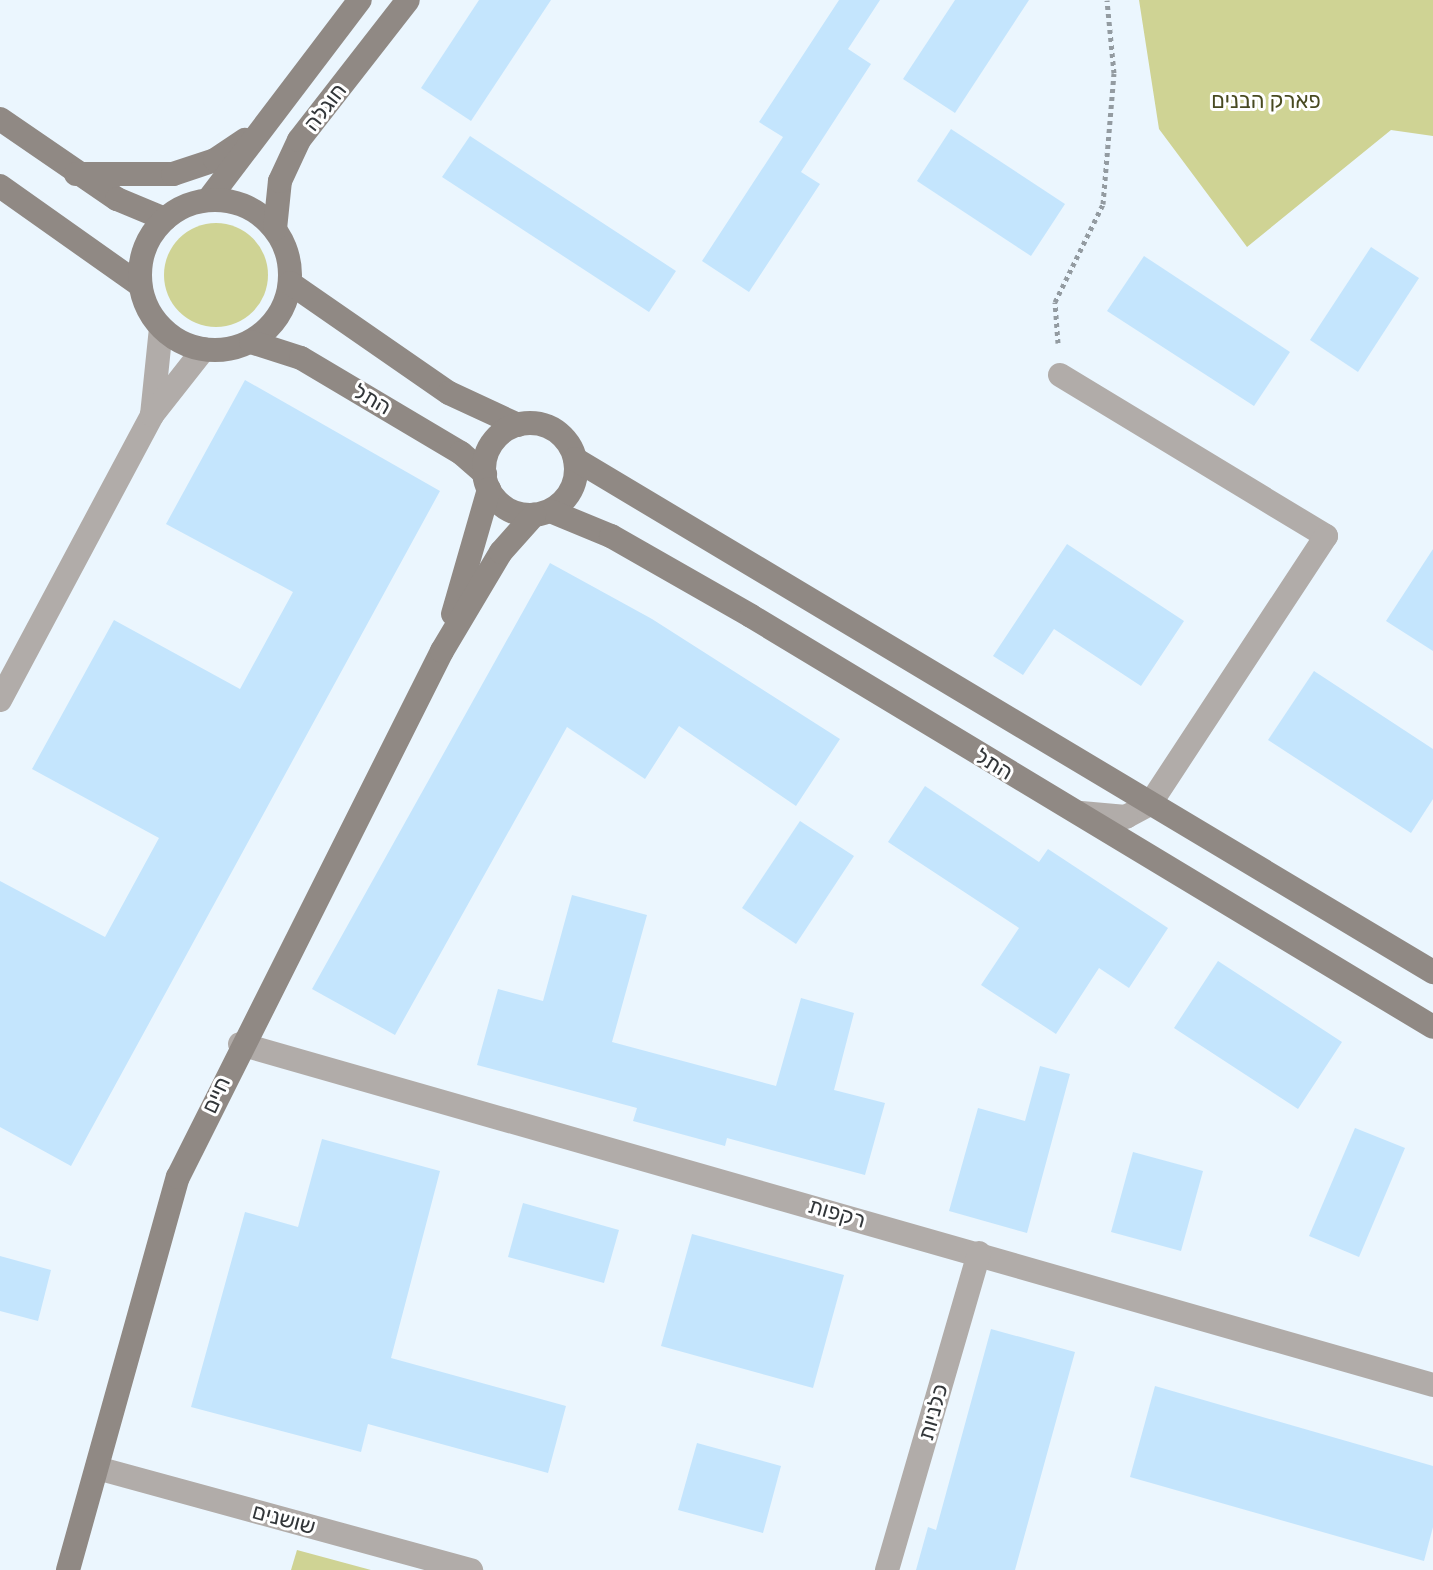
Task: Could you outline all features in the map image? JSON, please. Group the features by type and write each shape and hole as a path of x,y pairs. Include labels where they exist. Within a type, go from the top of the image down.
{"main road":[{"name":"חוגלה","path":"208,200 360,0"},
{"name":"חוגלה","path":"275,229 280,181 299,140 408,0"},
{"path":"0,119 76,174 165,219"},
{"path":"76,174 173,174 215,160 263,126"},
{"path":"0,186 140,285"},
{"path":"208,200 232,202 256,212 275,229 290,264 290,283 278,318 251,342 204,349 161,328 140,285 141,261 165,219 208,200"},
{"path":"290,283 449,393 518,425 547,427 569,445 575,459 572,489 542,513 505,508 487,481 493,441 518,425"},
{"name":"התל","path":"251,342 301,358 461,453 487,481"},
{"name":"התל","path":"575,459 1433,972"},
{"name":"חיים","path":"442,651 487,481"},
{"name":"התל","path":"542,513 611,536 751,616 1433,1027"},
{"name":"חיים","path":"68,1570 178,1177 240,1044 442,651 501,552 542,513"}],"street":[{"path":"152,415 161,328"},
{"path":"0,700 152,415 204,349"},
{"path":"1060,375 1326,536 1150,804 1140,812 1110,819 1071,811"},
{"name":"רקפות","path":"240,1044 1433,1385"},
{"name":"כלניות","path":"887,1570 979,1253"},
{"name":"שושנים","path":"97,1468 471,1570"}],"path":[{"path":"1060,375 1055,302 1103,204 1114,73 1107,0"}],"green space":[{"name":"פארק הבנים","path":"1139,0 1433,0 1433,136 1391,130 1247,247 1159,129"},
{"path":"216,223 236,227 253,238 264,255 268,275 264,295 253,312 236,323 216,327 196,323 179,312 168,295 164,275 168,255 179,238 196,227"},
{"path":"297,1550 371,1570 291,1570"}],"building":[{"path":"479,0 551,0 471,121 421,88"},
{"path":"839,0 880,0 848,49 871,64 801,172 820,184 749,292 702,261 783,137 759,122"},
{"path":"955,0 1029,0 955,113 903,79"},
{"path":"951,129 1065,204 1031,256 917,181"},
{"path":"470,136 676,271 649,312 442,177"},
{"path":"1371,247 1419,278 1358,372 1310,340"},
{"path":"1144,256 1290,352 1254,406 1107,311"},
{"path":"245,380 440,491 71,1166 0,1127 0,881 105,937 159,838 32,769 114,620 240,689 293,592 166,524"},
{"path":"1067,544 1184,621 1141,686 1054,629 1023,675 993,656"},
{"path":"1433,549 1433,651 1386,621"},
{"path":"550,563 652,619 840,739 796,806 679,726 645,779 567,727 395,1035 312,989"},
{"path":"1314,671 1433,749 1433,799 1411,833 1268,740"},
{"path":"925,786 1039,862 1048,849 1168,928 1129,988 1099,968 1056,1034 981,985 1019,928 888,842"},
{"path":"800,821 854,856 796,944 742,908"},
{"path":"572,895 647,915 612,1042 776,1086 801,998 854,1013 834,1090 885,1103 865,1175 727,1138 725,1146 633,1121 637,1108 477,1065 498,989 543,1001"},
{"path":"1218,961 1342,1042 1298,1109 1174,1028"},
{"path":"1040,1066 1070,1074 1027,1233 949,1211 978,1108 1025,1121"},
{"path":"1355,1128 1405,1148 1359,1257 1309,1236"},
{"path":"322,1139 440,1171 391,1358 566,1406 548,1473 368,1424 361,1452 191,1407 245,1212 298,1227"},
{"path":"1133,1152 1203,1171 1181,1251 1111,1232"},
{"path":"523,1203 619,1230 604,1283 508,1257"},
{"path":"692,1234 844,1275 813,1388 661,1346"},
{"path":"0,1256 51,1270 38,1321 0,1311"},
{"path":"991,1329 1075,1352 1015,1570 916,1570 928,1527 936,1530"},
{"path":"1155,1386 1433,1466 1433,1527 1424,1561 1130,1477"},
{"path":"697,1443 781,1466 763,1533 678,1510"}]}
